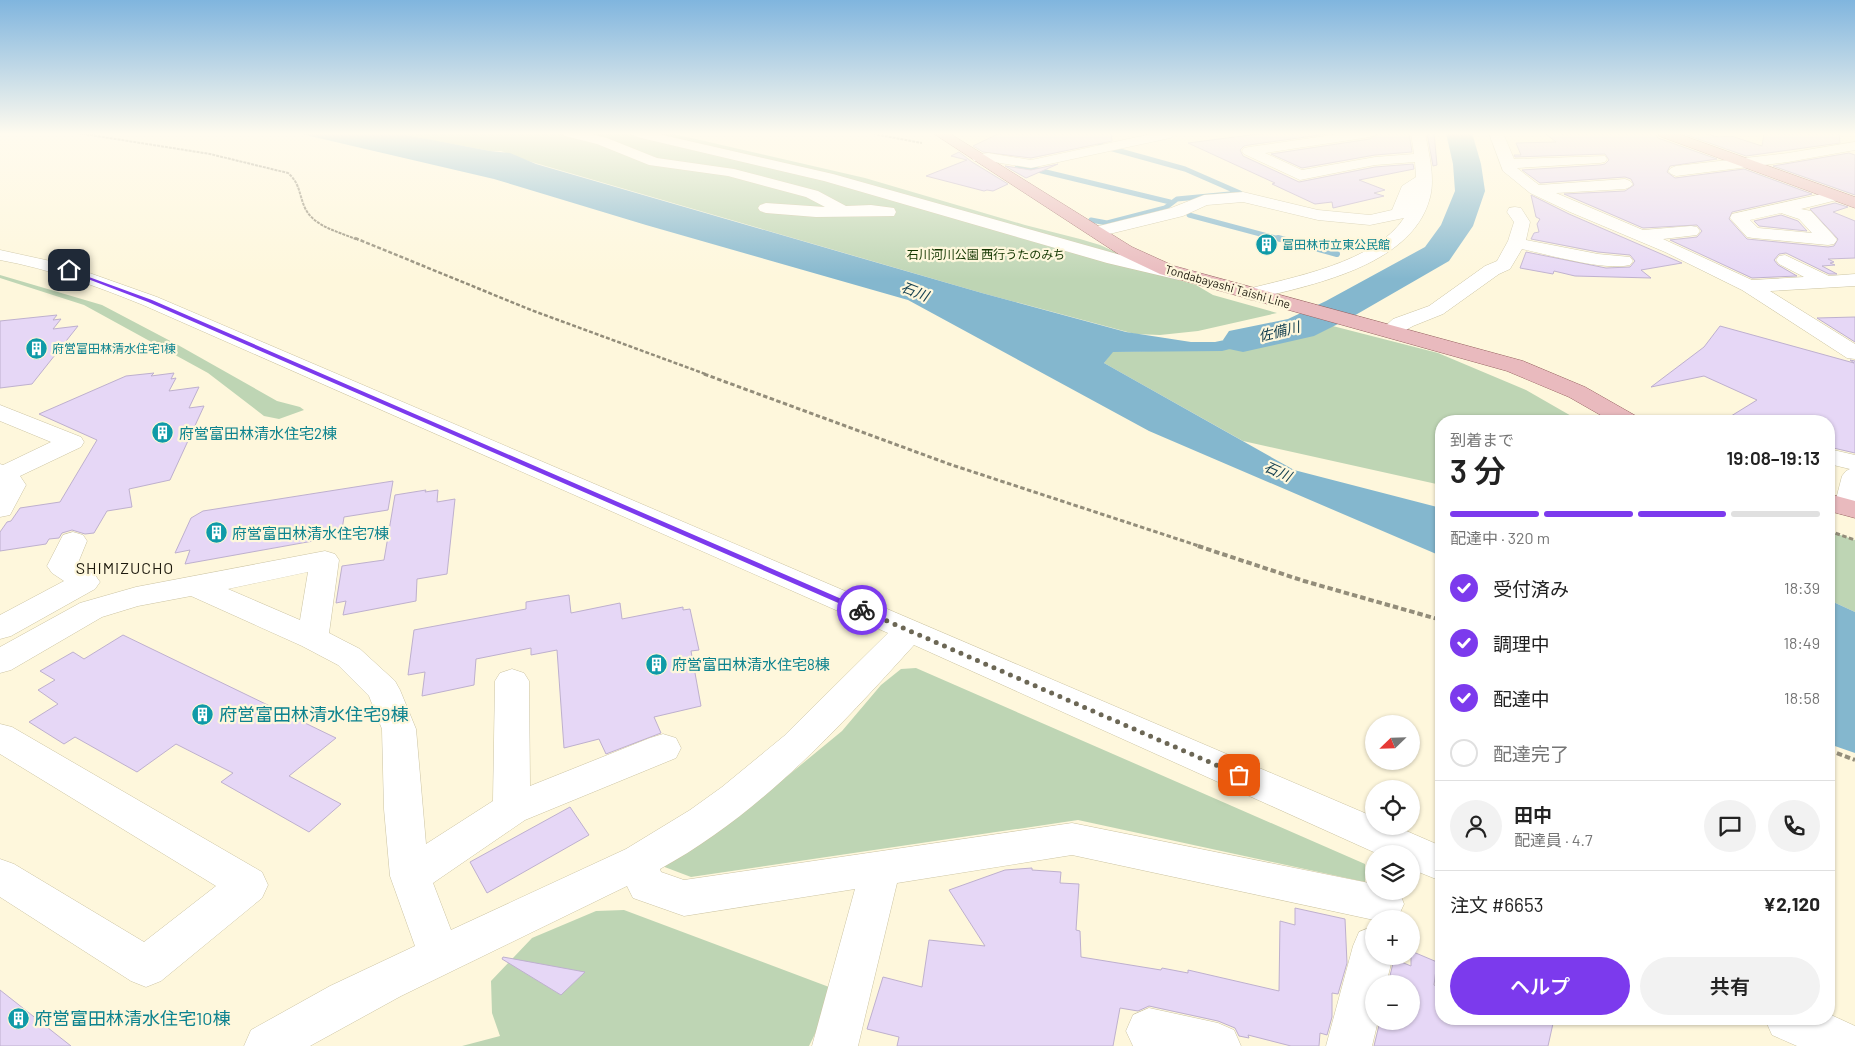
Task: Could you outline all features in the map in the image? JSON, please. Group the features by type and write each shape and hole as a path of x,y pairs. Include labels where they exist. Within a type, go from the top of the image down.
{"main road":[{"name":"Tondabayashi Taishi Line","path":"1017,182 1141,258 1180,274 1515,366 1577,392 1617,415"},
{"path":"1796,182 1855,203"}],"street":[{"path":"766,182 812,194 839,208 840,212"},
{"path":"845,182 1113,259 1180,274"},
{"path":"1097,232 1177,212 1204,200 1243,197 1318,215 1370,220 1399,214 1408,189 1419,182"},
{"path":"1254,295 1360,261 1386,247 1414,216 1421,202 1423,182"},
{"path":"1525,182 1536,190 1576,209 1749,286 1855,353"},
{"path":"1536,190 1625,183"},
{"path":"1782,208 1835,196"},
{"path":"766,208 795,211 840,212 871,210 888,212"},
{"path":"1380,328 1433,311 1475,284 1494,267 1504,265 1516,243 1522,222 1515,212"},
{"path":"1640,236 1691,231"},
{"path":"1516,243 1593,262 1624,261"},
{"path":"0,255 56,266 150,301 908,630 1390,845"},
{"path":"1785,260 1827,282"},
{"path":"1749,286 1855,280"},
{"path":"0,412 72,442 2,473 13,484 0,509"},
{"path":"1835,458 1855,463"},
{"path":"1844,506 1855,476"},
{"path":"0,628 85,582 62,566 74,541"},
{"path":"0,662 91,610 136,596 325,560 313,638"},
{"path":"193,585 313,638 350,657 383,690 399,729 403,809 410,876 440,957"},
{"path":"267,1046 312,1018 670,844 725,807 803,741 908,630"},
{"path":"512,681 512,809"},
{"path":"0,737 248,885 146,967 0,876"},
{"path":"410,876 512,809 663,748"},
{"path":"636,862 647,885 684,898 1072,838 1385,905"},
{"path":"1420,857 1435,862"},
{"path":"834,1046 881,868"},
{"path":"1349,1046 1369,965"},
{"path":"1801,1025 1848,1046"},
{"path":"1149,1031 1218,1046"}],"path":[{"path":"297,182 305,208 315,222 346,237 531,310 949,464 1304,581 1435,618"},
{"path":"1835,533 1855,540"},
{"path":"1835,752 1855,760"}],"green space":[{"name":"石川河川公園 西行うたのみち","path":"600,182 878,182 1100,245 1172,278 1196,285 1213,295 1277,313 1198,331 1160,335 1135,334 982,293"},
{"path":"0,275 102,305 277,401 300,407 304,410 279,419 264,416 208,373 84,305 0,278"},
{"path":"1317,322 1438,353 1526,390 1570,415 1435,415 1435,484 1243,441 1104,363 1112,352 1231,349 1308,330"},
{"path":"1835,533 1855,540 1855,612 1835,603"},
{"path":"916,668 1365,864 1365,882 1078,820 691,877 662,866 774,787 842,731 881,685 901,669"},
{"path":"624,910 837,990 809,1046 462,1046 500,1036 492,1013 491,981 532,938 596,911"}],"water":[{"name":"石川","path":"503,182 598,182 982,293 1126,332 1191,342 1215,342 1295,325 1307,320 1317,322 1308,330 1222,351 1113,352 1104,363 1294,470 1435,506 1435,553 1149,431 908,300"},
{"path":"1835,603 1855,612 1855,753 1835,746"}],"building":[{"path":"948,182 1004,182 1008,184 993,191 984,191"},
{"path":"1272,182 1364,182 1385,190 1374,193 1384,196 1333,208 1332,202 1315,204 1272,184 1275,183"},
{"path":"1632,182 1779,182 1812,194 1732,212 1729,219 1747,239 1834,246 1838,239 1810,209 1835,203 1848,207 1833,212 1855,221 1855,258 1828,259 1834,262 1830,263 1835,265 1822,266 1837,274 1829,274 1786,253 1779,254 1774,260 1778,265 1797,276 1752,278 1670,240 1697,237 1702,231 1697,225 1643,228 1564,194 1625,191 1634,185"},
{"path":"1818,182 1855,182 1855,195"},
{"path":"1531,195 1569,214 1682,263 1641,270 1651,278 1575,276 1554,271 1553,274 1520,268 1526,252 1606,268 1630,267 1635,261 1630,255 1598,252 1531,239 1534,233 1539,232 1537,224 1540,219 1536,217"},
{"path":"1781,215 1798,221 1807,231 1759,226 1754,221"},
{"name":"府営富田林清水住宅1棟","path":"57,315 53,320 61,319 53,329 78,326 32,384 0,388 0,321"},
{"path":"1855,317 1855,342 1817,318"},
{"path":"1720,326 1854,363 1850,360 1855,361 1855,453 1835,448 1835,415 1733,415 1757,400 1704,376 1651,387 1704,347"},
{"path":"154,373 151,376 174,373 171,379 176,378 169,391 199,387 189,408 204,406 170,480 129,489 132,507 107,511 94,533 85,534 72,530 62,533 59,538 49,539 46,544 0,551 0,532 7,522 11,521 20,508 60,502 97,440 39,414 126,376"},
{"path":"393,481 388,510 344,517 341,536 185,564 190,550 175,553 191,518 203,511"},
{"path":"426,490 425,492 438,490 437,502 455,499 447,574 417,579 416,601 343,615 346,601 336,603 342,566 384,560 395,495"},
{"name":"府営富田林清水住宅8棟","path":"569,595 571,613 620,603 622,619 683,607 683,610 690,609 699,650 691,651 701,706 654,717 661,733 606,754 599,739 564,748 557,650 531,655 531,648 476,659 474,685 422,696 425,672 408,675 414,630 526,609 526,602"},
{"name":"府営富田林清水住宅9棟","path":"123,635 336,738 289,776 341,804 309,832 221,782 233,773 176,744 137,772 75,737 64,744 29,722 58,704 38,690 55,680 40,671 73,652 84,659"},
{"path":"570,807 589,835 487,893 470,862"},
{"path":"1032,868 1032,870 1061,872 1060,883 1079,884 1076,930 1080,931 1081,957 1161,970 1162,968 1188,973 1188,970 1279,991 1280,921 1295,925 1295,908 1345,919 1347,963 1338,994 1332,993 1332,1017 1327,1035 1320,1033 1319,1046 1291,1046 1248,1035 1249,1038 1239,1036 1235,1028 1218,1021 1149,1006 1138,1011 1120,1008 1113,1046 897,1046 899,1037 867,1029 883,977 922,987 929,940 985,946 949,890 1005,870"},
{"path":"1420,955 1435,961 1435,1025 1553,1025 1548,1046 1374,1046 1378,1030 1420,1030 1420,975 1390,975 1393,965 1420,965"},
{"path":"503,957 585,972 561,995 502,959"},
{"name":"府営富田林清水住宅10棟","path":"0,990 71,1046 0,1046"}],"waterway":[{"path":"1087,182 1170,202"},
{"path":"1091,220 1107,223 1165,208 1177,199 1240,193 1214,182"},
{"name":"佐備川","path":"1243,340 1300,328 1339,309 1437,254 1457,226 1470,191 1469,182"},
{"path":"1189,215 1283,240"},
{"path":"1278,238 1337,254"}],"way so far":[{"path":"862,610 1239,775"}],"place":[{"name":"富田林市立東公民館","path":"1266,244"},
{"name":"府営富田林清水住宅1棟","path":"36,348"},
{"name":"府営富田林清水住宅2棟","path":"163,433"},
{"name":"府営富田林清水住宅7棟","path":"216,533"},
{"name":"府営富田林清水住宅8棟","path":"656,664"},
{"name":"府営富田林清水住宅9棟","path":"203,714"},
{"name":"府営富田林清水住宅10棟","path":"18,1018"}],"district":[{"name":"SHIMIZUCHO","path":"125,567"}],"route":[{"path":"69,270 150,301 862,610"}]}
